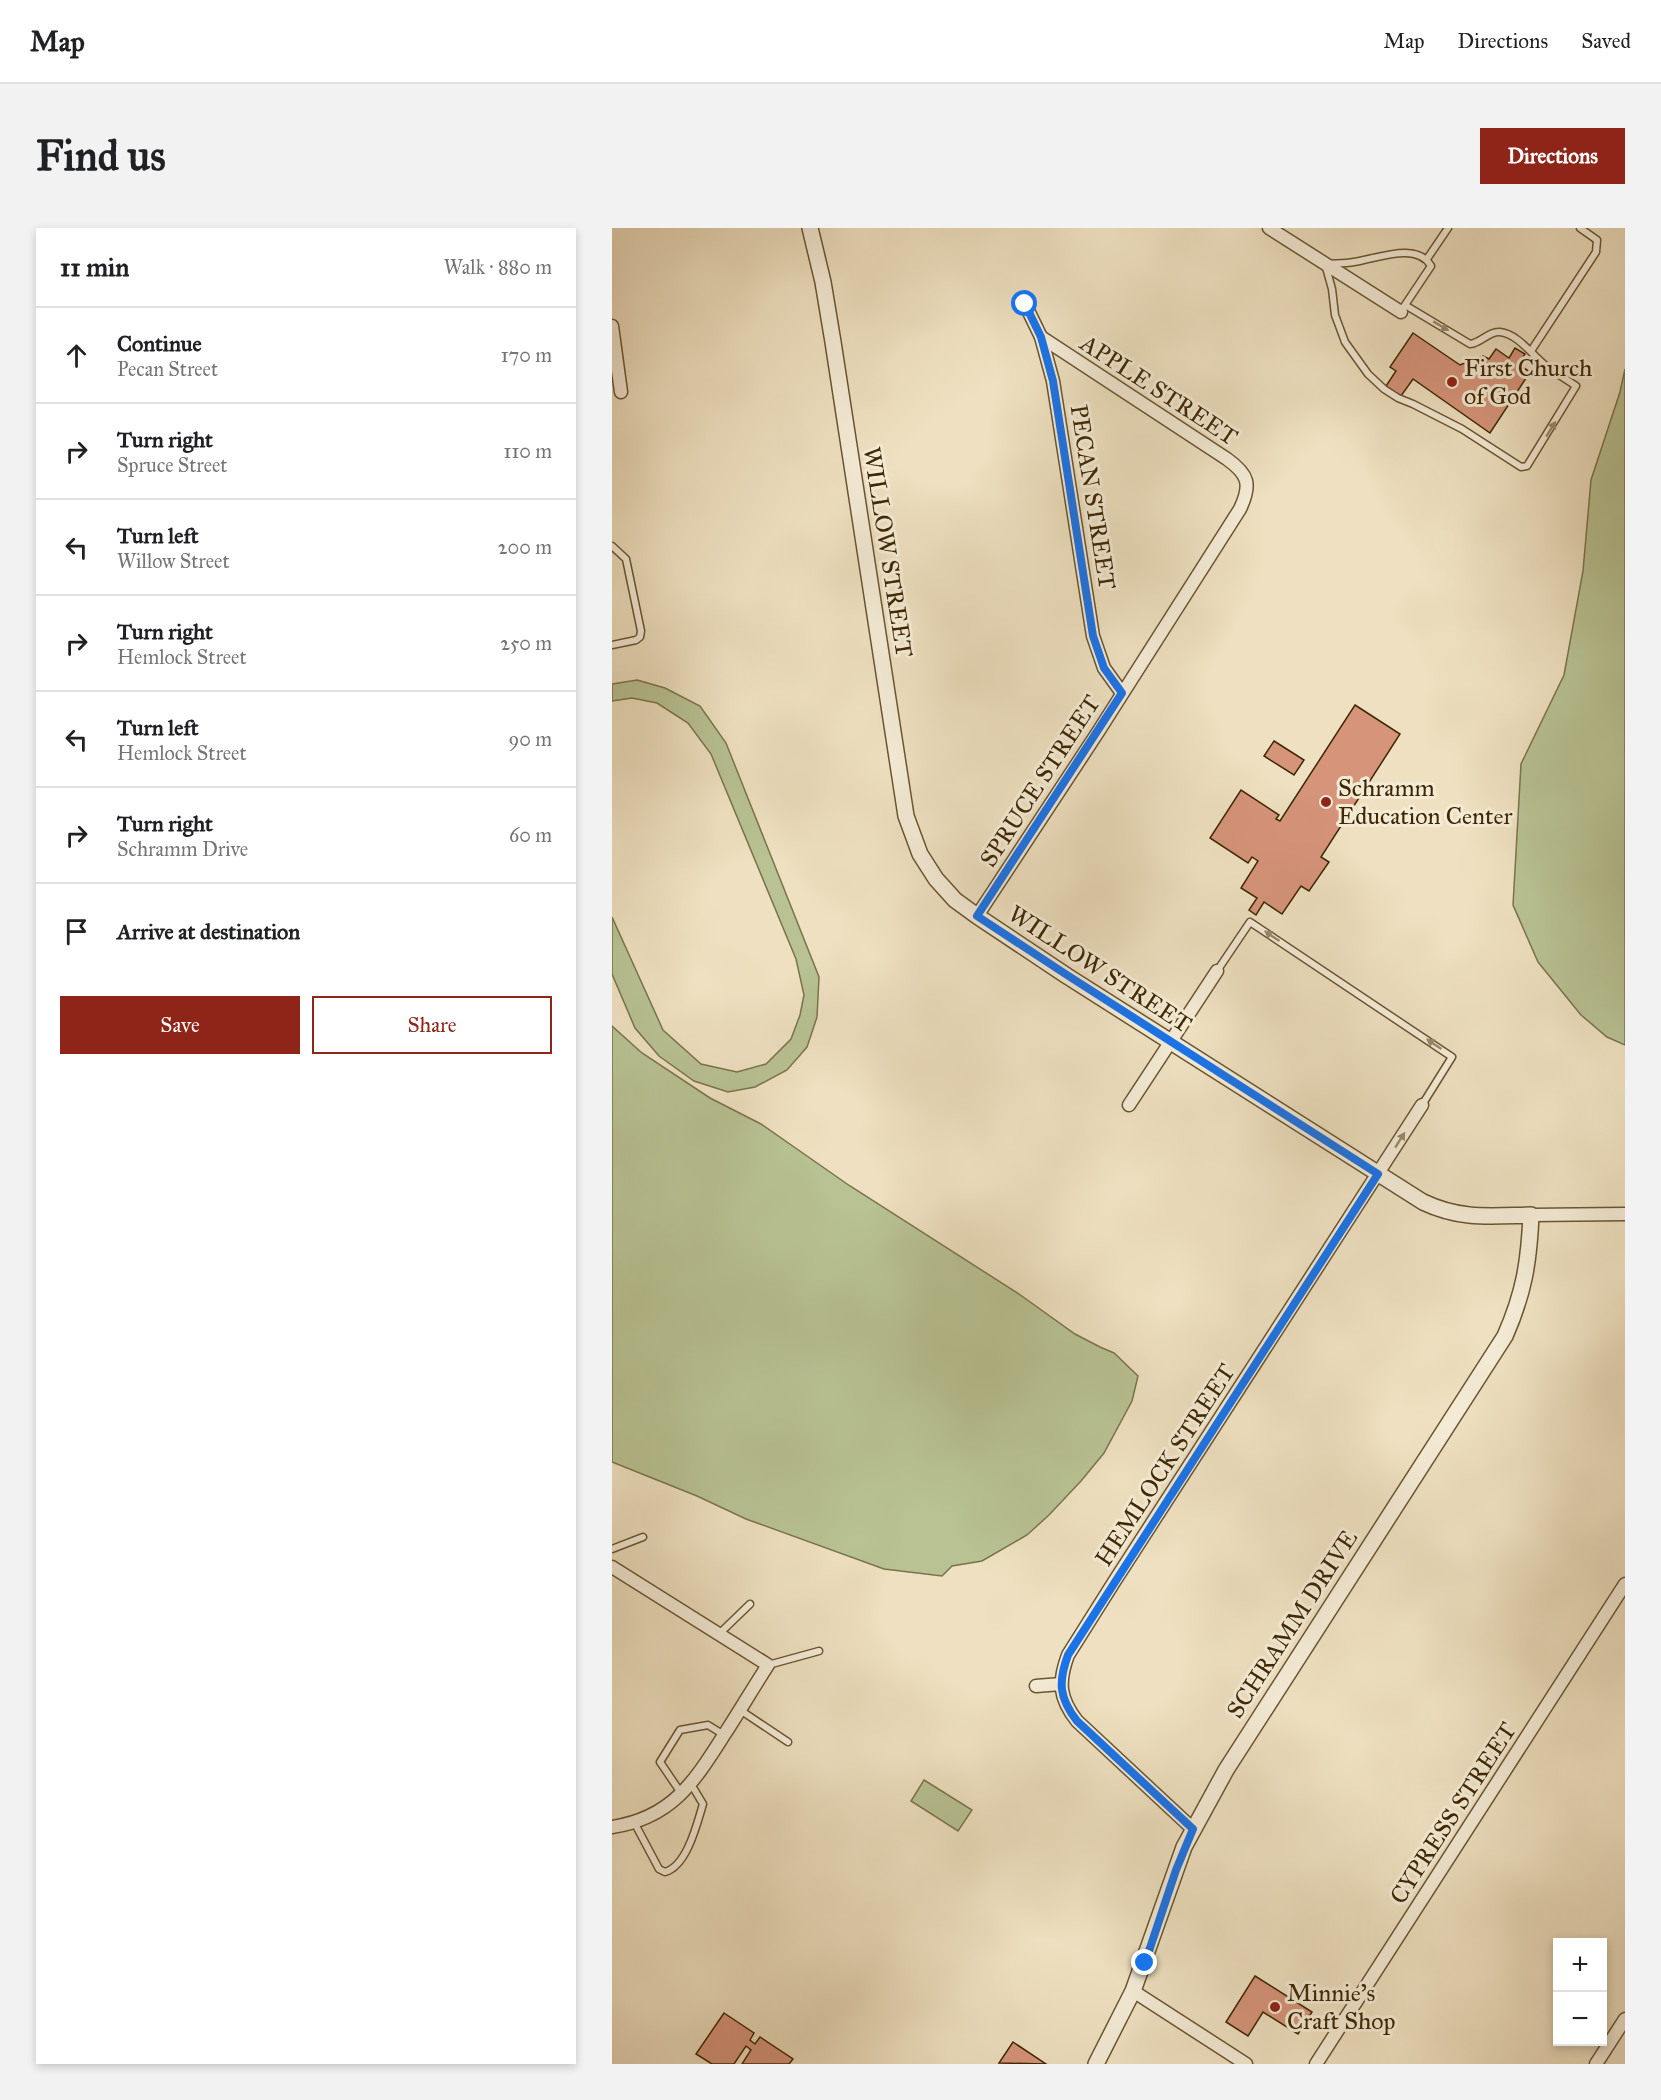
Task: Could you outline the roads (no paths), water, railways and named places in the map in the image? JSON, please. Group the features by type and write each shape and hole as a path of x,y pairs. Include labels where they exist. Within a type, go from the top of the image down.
{"street":[{"name":"WILLOW STREET","path":"810,228 823,282 833,342 908,823 920,854 936,879 955,900 977,916 1423,1202 1443,1211 1470,1216 1625,1214"},
{"path":"1269,228 1325,264 1403,308"},
{"name":"PECAN STREET","path":"1025,304 1041,337 1053,381 1093,636 1104,668 1122,693"},
{"path":"612,326 621,392"},
{"name":"APPLE STREET","path":"1041,337 1227,459 1246,476 1248,484"},
{"name":"SPRUCE STREET","path":"977,916 1240,509 1248,484"},
{"path":"1129,1105 1217,971"},
{"name":"HEMLOCK STREET","path":"1061,1684 1068,1655 1422,1105"},
{"name":"SCHRAMM DRIVE","path":"1096,2064 1133,1992 1193,1829 1262,1711 1505,1336 1524,1285 1530,1244 1531,1215"},
{"path":"612,1567 768,1665 691,1784 659,1812 634,1822 612,1827"},
{"name":"CYPRESS STREET","path":"1316,2064 1625,1584"},
{"path":"1036,1686 1061,1684 1062,1694 1077,1721 1193,1829"},
{"path":"1133,1992 1246,2064"},
{"path":"1596,2064 1625,2019"}],"lane":[{"path":"1427,259 1448,228"},
{"path":"1531,351 1596,252 1597,240 1580,228"},
{"path":"1404,253 1419,254 1427,259 1431,266 1403,308 1470,344 1478,343 1494,332 1502,332 1531,351 1544,365 1576,386 1531,462 1527,466 1521,466 1462,429 1398,398 1368,374 1345,342 1335,315 1332,289 1325,264 1352,263 1404,253"},
{"path":"612,546 626,559 641,631 640,637 636,640 612,645"},
{"path":"1217,971 1250,922 1452,1057 1422,1105"},
{"path":"612,1549 643,1537"},
{"path":"719,1634 750,1604"},
{"path":"768,1665 819,1651"},
{"path":"740,1710 788,1742"},
{"path":"681,1794 660,1762 680,1730 708,1725 724,1735"},
{"path":"634,1822 659,1869 665,1872 672,1870 692,1842 703,1804 691,1784"}],"place":[{"name":"First Church of God","path":"1452,382"},
{"name":"Schramm Education Center","path":"1326,802"},
{"name":"Minnie's Craft Shop","path":"1275,2007"}]}
